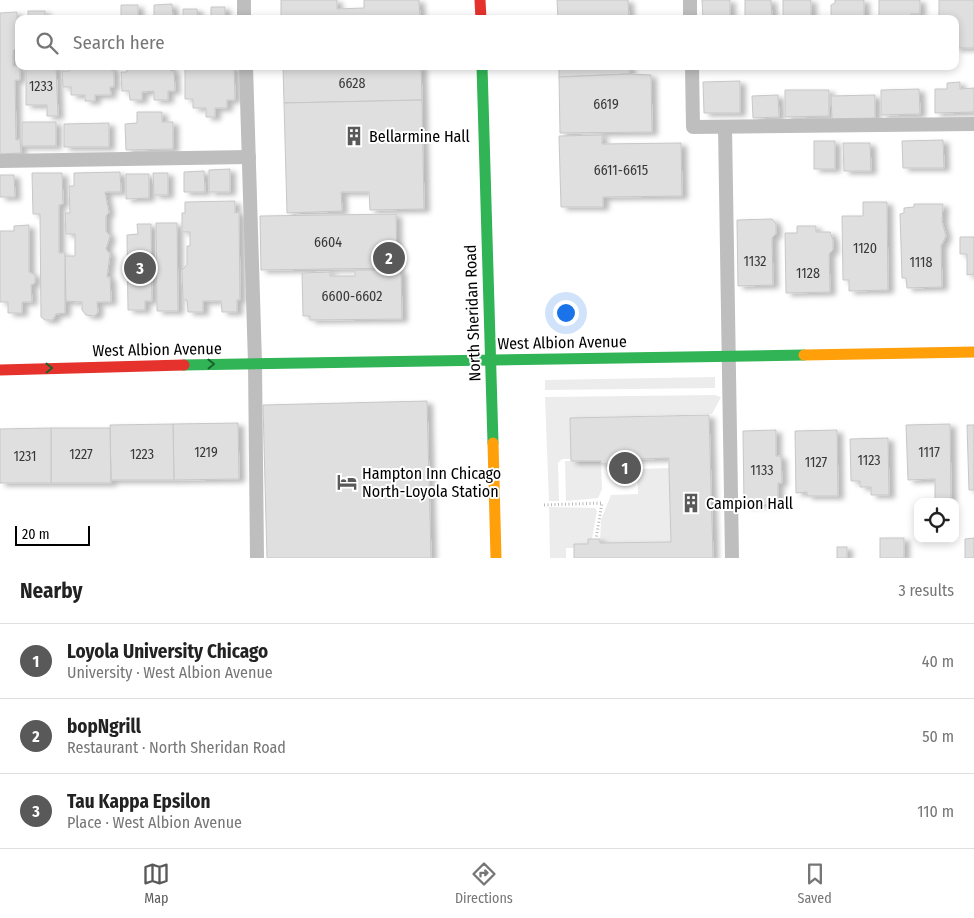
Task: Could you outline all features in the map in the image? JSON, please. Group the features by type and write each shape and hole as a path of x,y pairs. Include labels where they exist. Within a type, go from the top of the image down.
{"street":[{"path":"480,0 481,15"},
{"name":"North Sheridan Road","path":"482,70 496,558"},
{"name":"West Albion Avenue","path":"0,370 255,363 974,352"}],"lane":[{"path":"244,0 244,15"},
{"path":"690,0 690,15"},
{"path":"246,70 255,363 257,558"},
{"path":"692,70 693,127 974,124"},
{"path":"725,127 732,558"},
{"path":"0,162 249,157"}],"path":[{"path":"544,505 602,503 596,539"}],"shaded area":[{"path":"715,377 715,388 545,390 545,380"},
{"path":"715,395 721,397 712,414 570,418 571,459 562,459 558,463 559,501 549,501 545,397"},
{"path":"565,461 601,461 602,489 598,498 566,501"},
{"path":"669,468 671,542 600,543 601,520 611,495 638,494 637,469"},
{"path":"549,507 595,508 597,511 592,539 588,544 574,544 574,548 566,548 566,558 550,558"}],"building":[{"path":"281,0 337,0 337,9 364,8 364,0 419,0 420,15 281,15"},
{"path":"557,0 628,0 629,15 558,15"},
{"path":"702,0 730,0 730,15 703,15"},
{"path":"745,0 771,0 772,15 745,15"},
{"path":"783,0 811,0 811,15 783,15"},
{"path":"835,0 864,0 864,15 832,15 831,5 835,3"},
{"path":"879,0 920,0 920,14 879,15"},
{"path":"939,0 974,0 974,48 959,48 959,15 939,15"},
{"path":"172,4 173,15 154,15 154,5"},
{"path":"121,5 138,5 138,15 121,15"},
{"path":"211,7 225,7 225,15 211,15"},
{"path":"183,9 197,9 198,15 183,15"},
{"path":"28,11 45,11 45,15 28,15"},
{"path":"17,12 17,15 15,15 13,66 15,66 15,70 20,70 20,80 15,80 16,140 20,139 21,153 0,154 0,13"},
{"path":"26,70 56,70 58,116 47,116 47,105 26,105"},
{"path":"114,70 114,87 110,87 111,95 95,95 95,101 85,101 85,95 71,95 71,87 63,87 62,71"},
{"path":"127,70 174,71 175,91 168,91 168,100 154,100 154,91 142,92 142,100 130,100 129,91 122,91 121,72 127,72"},
{"path":"185,70 234,70 235,100 227,100 227,108 215,108 215,117 206,117 206,108 193,108 193,99 185,99"},
{"name":"Bellarmine Hall","path":"283,70 421,70 422,100 284,103"},
{"path":"559,70 630,70 630,74 559,77"},
{"path":"651,75 652,132 560,133 559,77"},
{"path":"740,81 740,113 704,113 703,82"},
{"path":"960,82 960,89 974,88 974,112 935,113 935,89 947,89 947,83"},
{"path":"919,89 920,114 881,115 881,90"},
{"path":"785,90 829,90 829,116 785,117"},
{"path":"778,95 779,117 753,118 752,96"},
{"path":"875,95 875,118 832,119 831,96"},
{"name":"Bellarmine Hall","path":"422,100 424,209 370,210 369,192 341,192 342,211 287,213 284,103"},
{"path":"137,112 162,112 162,122 173,122 173,149 126,150 125,124 137,123"},
{"path":"22,122 56,122 56,146 22,146"},
{"path":"109,123 109,147 64,147 64,124"},
{"path":"602,135 602,144 681,143 682,196 603,197 603,207 561,207 559,136"},
{"path":"943,140 944,168 903,168 902,141"},
{"path":"814,141 835,141 835,169 814,169"},
{"path":"843,143 870,143 871,171 844,171"},
{"path":"230,169 230,192 209,192 209,170"},
{"path":"204,171 205,192 184,192 184,172"},
{"path":"120,172 121,192 105,192 109,212 106,216 106,231 110,236 106,249 110,254 107,277 110,277 111,302 97,302 98,312 95,316 86,315 82,310 82,302 66,301 65,256 75,256 75,234 66,234 65,213 70,213 69,186 74,186 74,173"},
{"path":"32,173 62,173 63,204 59,205 59,253 65,253 65,313 56,314 53,320 45,320 41,317 40,214 33,214"},
{"path":"153,173 168,173 168,195 154,195"},
{"path":"126,174 149,174 149,198 126,199"},
{"path":"0,175 14,175 15,197 0,197"},
{"path":"235,201 235,213 239,212 240,300 237,300 237,312 222,312 221,301 203,301 203,312 188,312 187,300 183,300 182,270 187,265 187,246 190,246 190,232 182,232 182,213 185,213 185,202"},
{"path":"863,202 887,202 888,290 849,291 849,280 843,280 842,216 863,216"},
{"path":"914,204 943,204 942,221 946,236 941,246 942,287 907,288 906,278 902,278 900,214 904,213 904,208 914,207"},
{"path":"396,214 397,268 261,270 260,216"},
{"path":"772,219 776,224 776,234 772,238 773,285 738,286 737,220"},
{"path":"156,223 177,223 178,311 157,311"},
{"path":"137,224 151,224 152,301 145,301 145,310 128,310 127,235 138,234"},
{"path":"29,225 29,272 35,275 35,283 31,285 32,302 22,302 22,313 8,313 8,302 0,302 0,231 14,231 14,226"},
{"path":"797,226 816,226 816,232 830,232 833,240 833,250 829,254 830,292 786,293 785,233 797,233"},
{"path":"960,237 974,237 974,274 967,275 967,254 960,254"},
{"path":"355,270 401,270 402,319 310,320 310,316 303,316 302,273 330,272 330,276 355,276"},
{"name":"Hampton Inn Chicago North-Loyola Station","path":"427,401 431,558 267,558 263,405"},
{"name":"Campion Hall","path":"709,415 713,558 574,558 574,544 588,544 588,539 600,539 600,543 671,542 669,458 613,460 613,464 601,464 601,461 571,461 570,418"},
{"path":"238,423 239,479 174,480 173,424"},
{"path":"173,424 174,480 111,480 110,425"},
{"path":"950,424 951,498 935,498 935,479 908,480 906,425"},
{"path":"967,425 974,425 974,490 969,490"},
{"path":"51,428 110,428 111,483 51,483"},
{"path":"51,428 51,483 0,483 0,429"},
{"path":"776,430 776,456 781,456 782,483 778,483 778,504 744,505 743,431"},
{"path":"837,430 838,496 807,496 807,492 796,493 795,431"},
{"path":"888,438 889,495 871,495 871,487 860,487 860,481 851,481 850,439"},
{"path":"880,538 904,538 904,558 880,558"},
{"path":"974,538 974,558 965,558 965,539"},
{"path":"837,547 847,547 847,558 837,558"}],"traffic: fast":[{"path":"482,70 493,443"},
{"path":"184,365 804,355"}],"traffic: slow":[{"path":"804,355 974,352"},
{"path":"493,443 496,558"}],"traffic: jam":[{"path":"480,0 481,15"},
{"path":"0,370 184,365"}],"place":[{"name":"Bellarmine Hall","path":"354,136"},
{"name":"bopNgrill","path":"389,258"},
{"name":"Tau Kappa Epsilon","path":"140,268"},
{"name":"Loyola University Chicago","path":"625,468"},
{"name":"Hampton Inn Chicago North-Loyola Station","path":"347,482"},
{"name":"Campion Hall","path":"691,503"}]}
